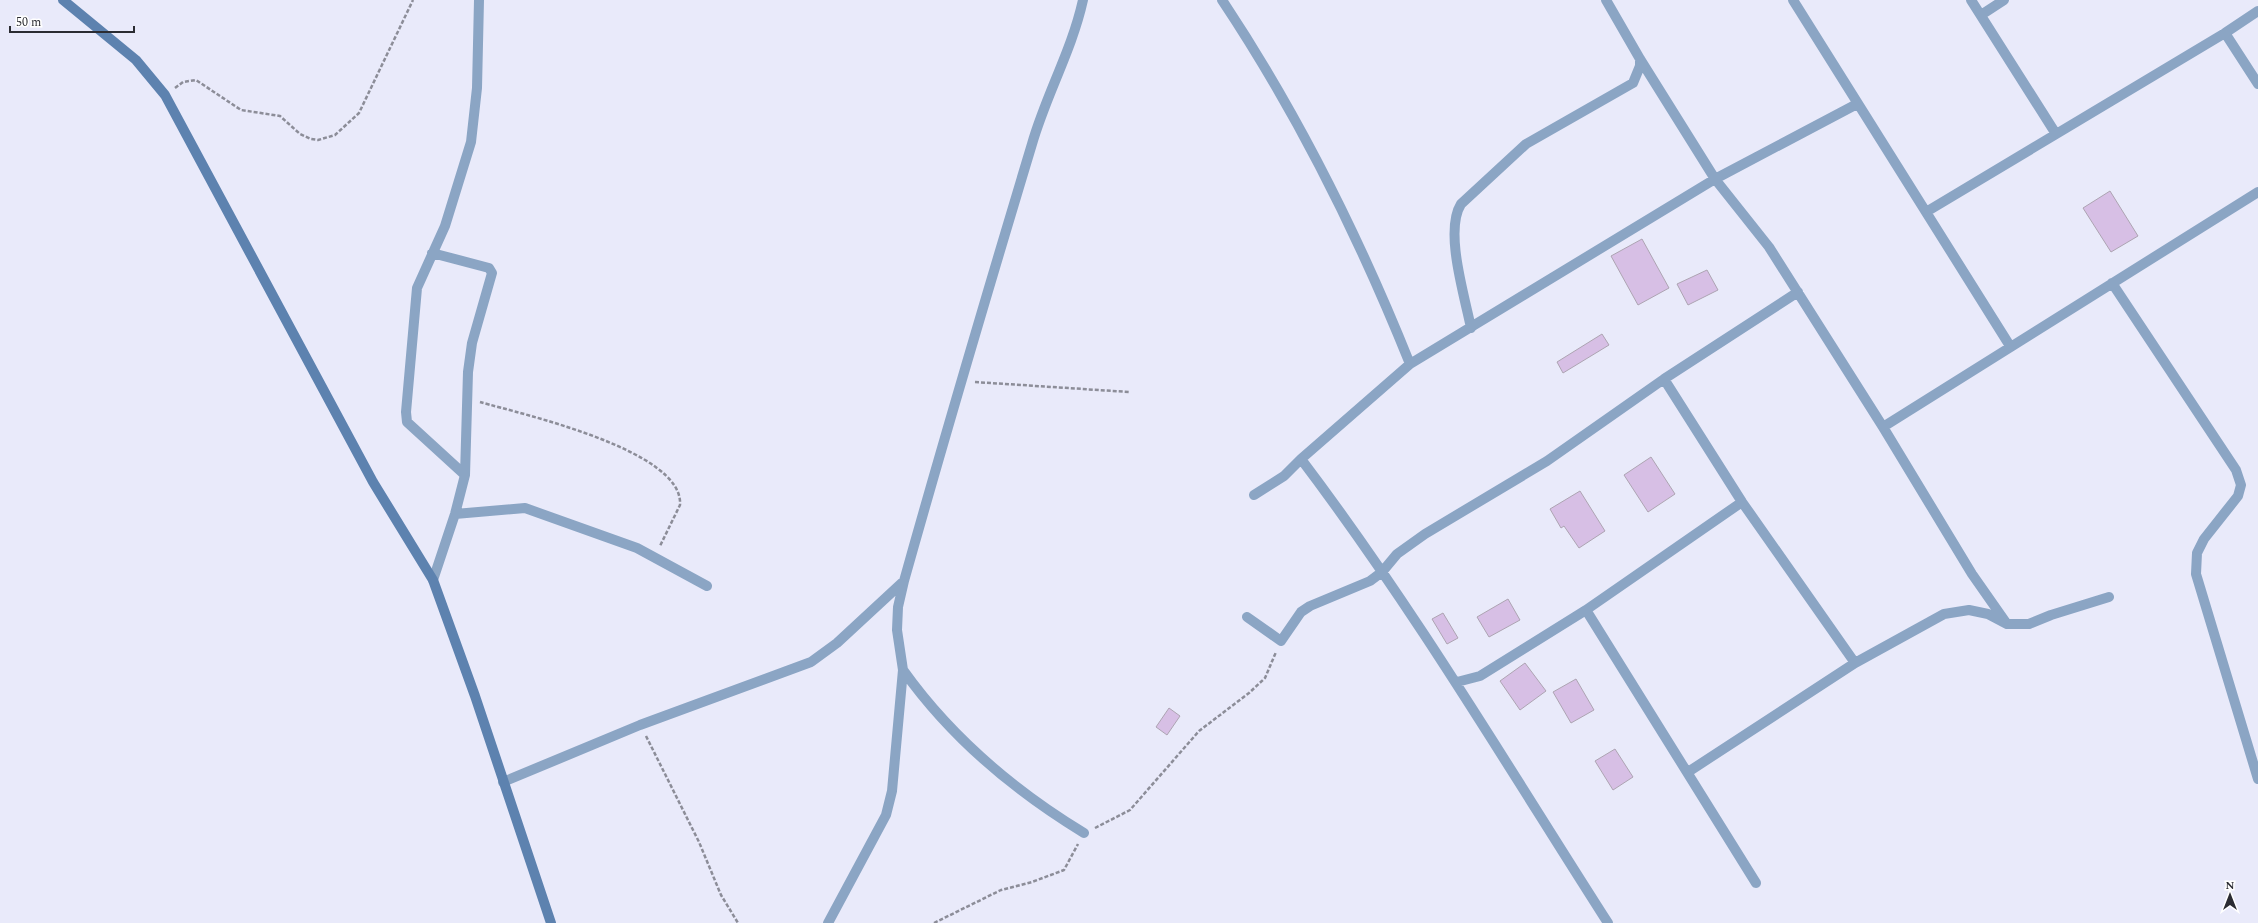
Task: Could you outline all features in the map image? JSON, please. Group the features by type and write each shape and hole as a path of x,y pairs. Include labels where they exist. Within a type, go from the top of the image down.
{"street":[{"path":"63,0 136,60 165,95 373,482 432,580 475,696 551,923"},
{"path":"465,475 418,432 406,417 417,288 445,226 471,142 477,88 479,0"},
{"path":"828,923 886,815 892,791 903,670 897,630 898,607 904,582 960,381 1037,128 1078,21 1082,0"},
{"path":"1222,0 1257,52 1317,162 1378,283 1410,364"},
{"path":"1606,0 1640,59 1715,179 1769,247 1883,427 1972,574 2006,624"},
{"path":"1793,0 2010,346"},
{"path":"1971,0 2056,134"},
{"path":"1981,15 2004,0"},
{"path":"1926,212 2225,33 2258,11"},
{"path":"2225,33 2258,84"},
{"path":"1471,328 1453,236 1456,212 1461,204 1526,144 1632,83 1640,66 1640,59"},
{"path":"1254,495 1284,476 1301,459 1410,364 1715,179 1857,104"},
{"path":"1883,427 2258,192"},
{"path":"432,253 489,268 491,271 472,342 468,372 465,475 455,514 432,580"},
{"path":"2112,283 2236,470 2241,485 2238,496 2204,539 2197,553 2196,574 2258,779"},
{"path":"1248,617 1281,641 1302,612 1310,606 1370,581 1382,572 1397,554 1425,534 1547,461 1664,379 1798,292"},
{"path":"1664,379 1742,502 1855,663"},
{"path":"1301,459 1382,572 1457,682 1608,923"},
{"path":"1457,682 1480,676 1586,610 1742,502"},
{"path":"455,514 525,508 637,548 707,586"},
{"path":"503,782 640,725 811,662 837,643 904,582"},
{"path":"1688,772 1855,663 1944,614 1958,610 1969,610 1988,614 2006,624 2029,624 2051,615 2109,597"},
{"path":"1586,610 1756,883"},
{"path":"903,670 926,702 964,741 1050,812 1084,833"}],"path":[{"path":"165,95 183,82 196,80 241,110 280,116 300,134 310,139 318,140 335,135 359,113 413,0"},
{"path":"960,381 1128,392"},
{"path":"468,399 601,439 624,448 648,461 678,490 681,497 680,505 654,558"},
{"path":"934,923 1001,890 1032,882 1064,870 1070,863 1084,833 1130,810 1199,731 1249,694 1265,678 1281,641"},
{"path":"640,725 699,842 721,895 738,923"}],"building":[{"path":"2110,191 2138,236 2111,252 2083,208"},
{"path":"1642,239 1669,288 1638,305 1611,256"},
{"path":"1707,270 1718,290 1688,305 1677,284"},
{"path":"1602,334 1609,345 1563,373 1557,362"},
{"path":"1651,457 1675,494 1648,512 1624,475"},
{"path":"1580,491 1605,531 1579,548 1564,526 1561,528 1550,509"},
{"path":"1508,599 1520,620 1489,637 1477,617"},
{"path":"1443,613 1458,638 1447,644 1432,619"},
{"path":"1525,663 1546,691 1520,710 1500,681"},
{"path":"1576,679 1594,710 1571,723 1553,692"},
{"path":"1169,708 1180,716 1167,735 1156,727"},
{"path":"1615,749 1633,777 1613,790 1595,761"}]}
